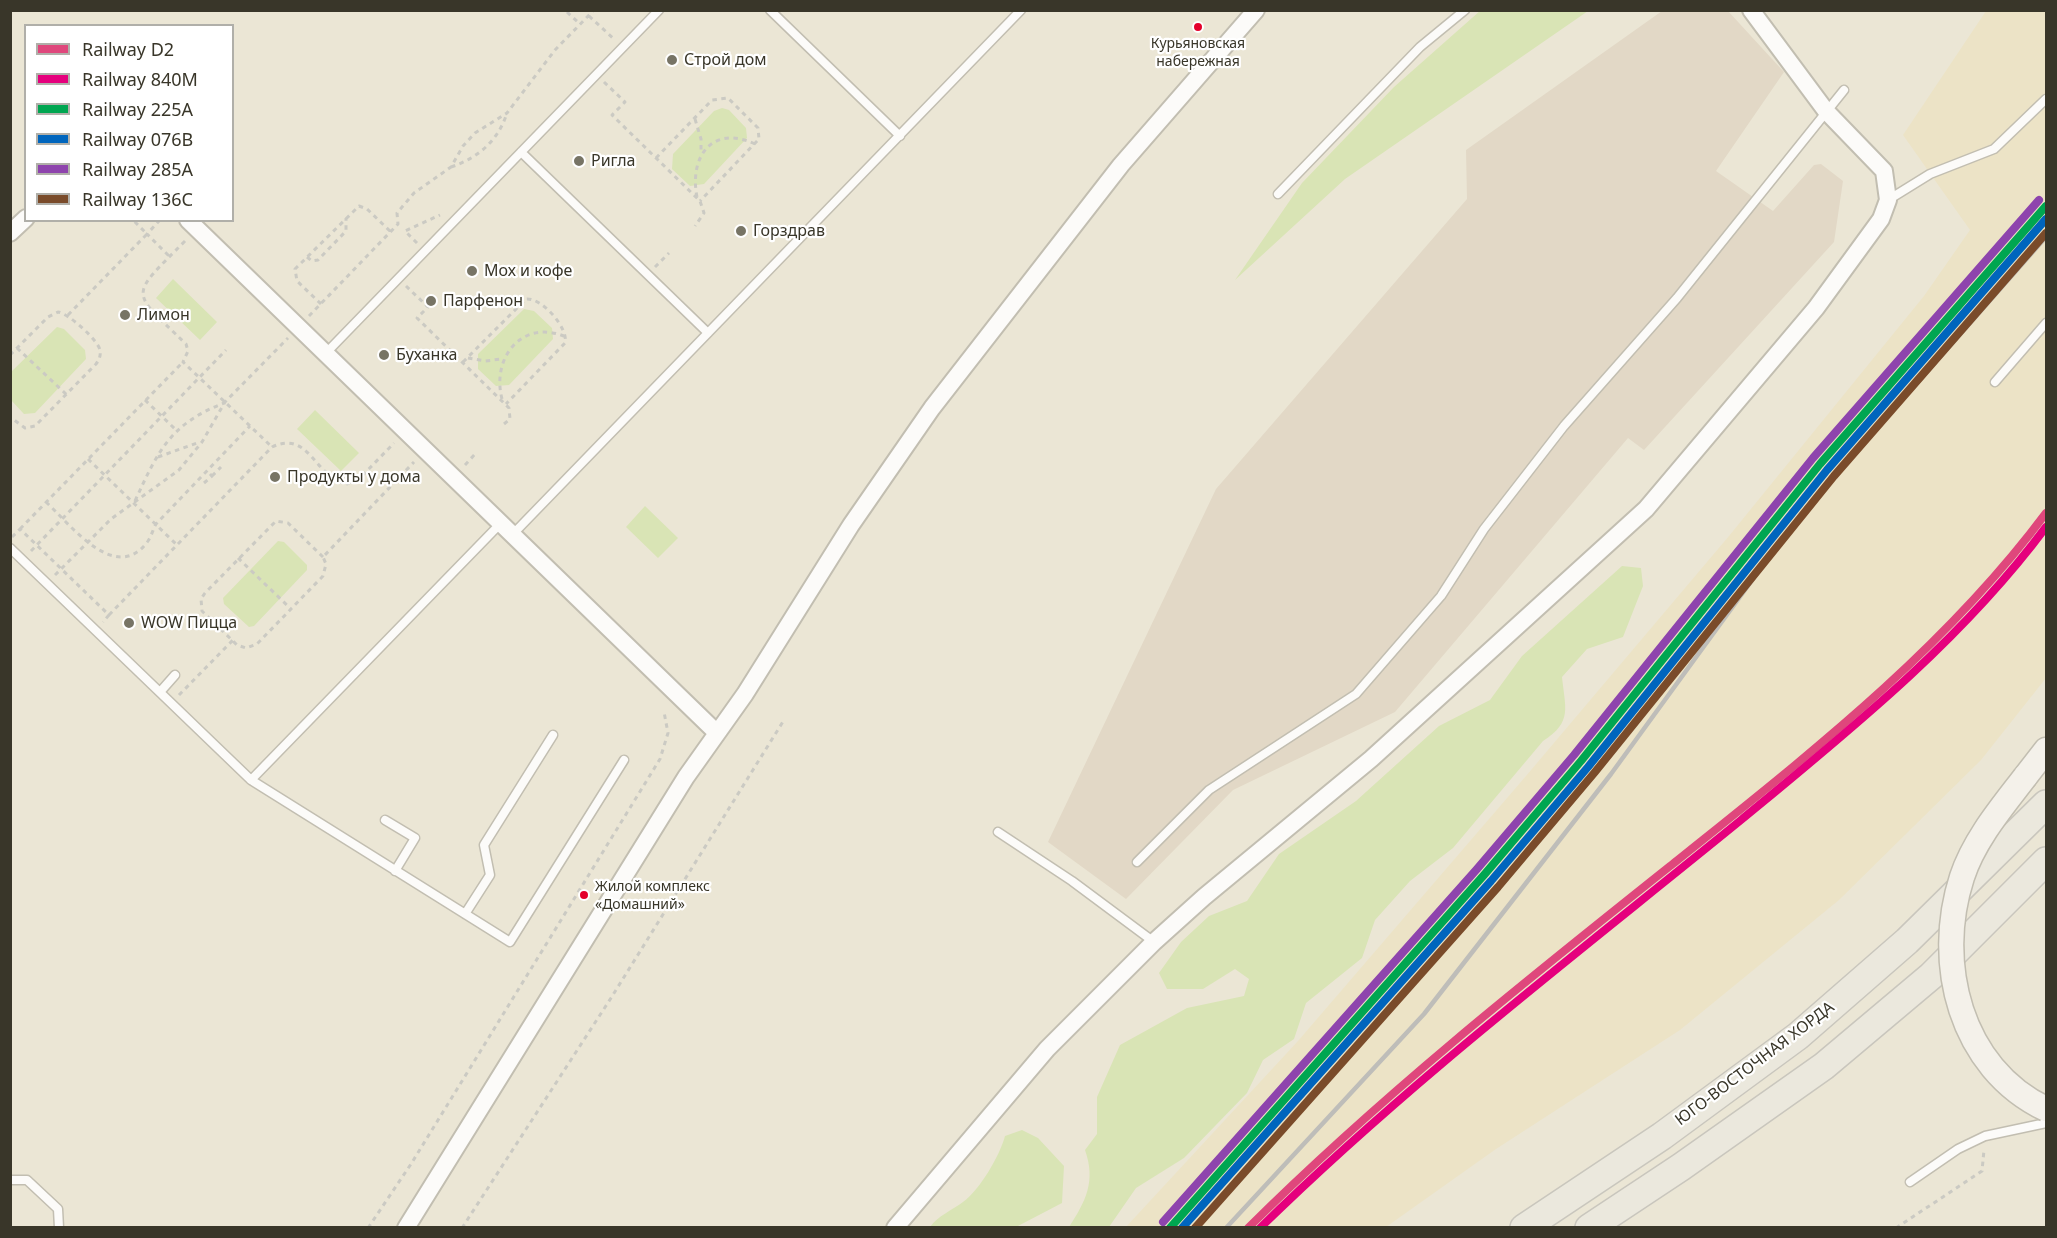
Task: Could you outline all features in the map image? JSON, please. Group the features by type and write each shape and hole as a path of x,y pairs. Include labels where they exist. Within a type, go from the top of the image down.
{"main road":[{"path":"2046,750 1990,822 1962,876 1953,919 1950,957 1957,1002 1975,1041 2003,1077 2046,1110"},
{"name":"ЮГО-ВОСТОЧНАЯ ХОРДА","path":"1524,1227 1662,1136 1798,1036 1907,941 2046,804"},
{"path":"1589,1227 1681,1167 1824,1066 1931,976 2046,861"}],"street":[{"path":"406,1227 623,878 851,525 932,408 1121,165 1256,10"},
{"path":"895,1227 1047,1049 1154,942 1204,897 1371,759 1646,508 1816,308 1881,219 1888,200 1884,171 1826,111 1751,10"},
{"path":"10,233 24,220"},
{"path":"192,225 717,733"}],"lane":[{"path":"326,353 658,10"},
{"path":"770,10 900,136"},
{"path":"251,780 708,333 1021,10"},
{"path":"1278,194 1420,47 1465,10"},
{"path":"1137,862 1209,790 1356,694 1441,596 1484,529 1564,426 1677,298 1844,90"},
{"path":"1888,200 1930,174 1994,149 2046,99"},
{"path":"521,152 708,333"},
{"path":"1995,382 2046,323"},
{"path":"10,548 251,780 510,942 624,760"},
{"path":"160,692 175,675"},
{"path":"465,914 490,875 484,845 553,735"},
{"path":"385,820 415,838 395,871"},
{"path":"998,832 1072,881 1154,942"},
{"path":"1910,1182 1958,1149 1985,1136 2046,1123"},
{"path":"10,1180 27,1179 58,1209 59,1227"}],"path":[{"path":"425,251 398,224 397,213 407,199 451,167 472,158 490,144 507,113 545,63 594,10"},
{"path":"567,12 580,24"},
{"path":"588,15 622,48"},
{"path":"612,38 619,31"},
{"path":"596,75 625,102 612,115 699,200"},
{"path":"656,158 712,100 728,98 758,128 759,139 699,200"},
{"path":"451,167 463,146 476,133 507,113"},
{"path":"694,118 701,139 701,154 695,170 699,200 704,213 695,226"},
{"path":"701,154 713,143 729,138 755,144"},
{"path":"321,304 295,278 296,269 355,208 363,207 391,232"},
{"path":"405,231 437,217 446,209"},
{"path":"308,257 316,261 332,246 347,229 346,218"},
{"path":"135,222 170,256"},
{"path":"68,315 158,222"},
{"path":"47,583 116,515 169,479 202,442 225,402 398,224"},
{"path":"10,535 12,537 183,362 188,351 186,344 144,304 142,293 144,282 170,256 192,225"},
{"path":"648,274 669,252"},
{"path":"398,278 428,307 417,318 504,402"},
{"path":"463,362 526,299 536,301 564,327 565,343 504,402"},
{"path":"10,355 53,313 68,315 98,344 100,354 96,364 35,426 25,428 10,417"},
{"path":"504,424 510,415 499,384 502,359 515,343 536,333 550,332 566,337"},
{"path":"17,348 66,395"},
{"path":"23,560 226,350"},
{"path":"467,358 485,361 502,359"},
{"path":"183,362 272,447"},
{"path":"145,400 176,430"},
{"path":"134,503 156,457 176,430 190,419 225,402"},
{"path":"46,502 102,554 116,557 129,555 147,543 156,524 250,426"},
{"path":"95,629 272,447 281,443 297,444 331,477 347,483 362,476 406,431"},
{"path":"156,457 202,442"},
{"path":"323,557 426,450"},
{"path":"88,459 177,545"},
{"path":"204,483 221,467"},
{"path":"207,471 212,476"},
{"path":"282,521 323,557 326,564 323,576 252,647 246,648 233,640 202,611 201,605 204,593 238,558 270,525 282,521"},
{"path":"20,529 109,615"},
{"path":"238,558 291,609"},
{"path":"183,691 233,640"},
{"path":"368,1227 411,1164 660,759 668,733 664,712"},
{"path":"462,1227 611,998 784,720"},
{"path":"1896,1227 1982,1170 1985,1136"}],"shaded area":[{"path":"1662,11 1728,11 1784,72 1716,171 1773,211 1814,165 1821,164 1843,181 1834,242 1644,450 1628,438 1395,712 1233,790 1126,899 1048,842 1216,489 1467,199 1466,150"},
{"path":"1986,11 2046,11 2046,678 1981,760 1839,900 1680,1030 1496,1149 1386,1227 1125,1228 1298,1041 1526,776 1729,536 1924,296 1970,230 1903,135"}],"green space":[{"path":"1481,10 1588,11 1345,179 1235,280 1302,183 1394,87"},
{"path":"722,108 729,110 746,128 747,138 704,184 690,186 672,169 673,154 714,111"},
{"path":"173,279 217,322 200,340 156,298"},
{"path":"524,309 534,311 552,328 553,339 509,385 496,386 478,369 478,354"},
{"path":"57,327 64,329 85,350 86,359 35,413 24,414 11,400 11,372"},
{"path":"315,410 359,453 341,471 297,429"},
{"path":"645,506 678,538 658,558 626,527"},
{"path":"278,541 284,542 307,565 307,570 254,626 249,627 224,604 223,598"},
{"path":"1622,566 1641,568 1643,586 1623,637 1587,649 1562,677 1565,714 1559,727 1543,741 1453,848 1410,881 1375,920 1362,958 1306,1003 1294,1039 1263,1060 1247,1093 1184,1158 1136,1188 1109,1227 1069,1227 1084,1199 1089,1181 1090,1171 1085,1150 1097,1134 1097,1097 1120,1045 1187,1008 1244,996 1249,979 1235,969 1203,989 1167,989 1159,973 1181,942 1209,916 1247,901 1279,854 1356,801 1439,726 1490,700 1522,656"},
{"path":"1022,1130 1038,1138 1064,1166 1062,1203 1016,1227 930,1227 976,1189 994,1162 1005,1136"}],"railway":[{"path":"1226,1228 1424,1014 1611,774 1777,546 1841,469 2046,237"}],"rail line":[{"name":"285А","path":"1163,1222 1477,869 1574,755 1813,458 2039,200"},
{"name":"225А","path":"1170,1228 1484,875 1581,761 1820,464 2046,206"},
{"name":"076В","path":"1182,1228 1491,881 1588,767 1827,470 2046,219"},
{"name":"136С","path":"1195,1228 1498,887 1595,772 1834,476 2046,233"},
{"name":"D2","path":"1248,1228 1298,1179 1402,1085 1564,951 1774,783 1871,700 1963,611 2046,513"},
{"name":"840М","path":"1260,1228 1317,1173 1496,1018 1863,718 1941,646 1978,608 2046,527"}],"place":[{"name":"Курьяновская набережная","path":"1198,27"},
{"name":"Строй дом","path":"672,60"},
{"name":"Ригла","path":"579,161"},
{"name":"Горздрав","path":"741,231"},
{"name":"Мох и кофе","path":"472,271"},
{"name":"Парфенон","path":"431,301"},
{"name":"Лимон","path":"125,315"},
{"name":"Буханка","path":"384,355"},
{"name":"Продукты у дома","path":"275,477"},
{"name":"WOW Пицца","path":"129,623"},
{"name":"Жилой комплекс «Домашний»","path":"584,895"}]}
